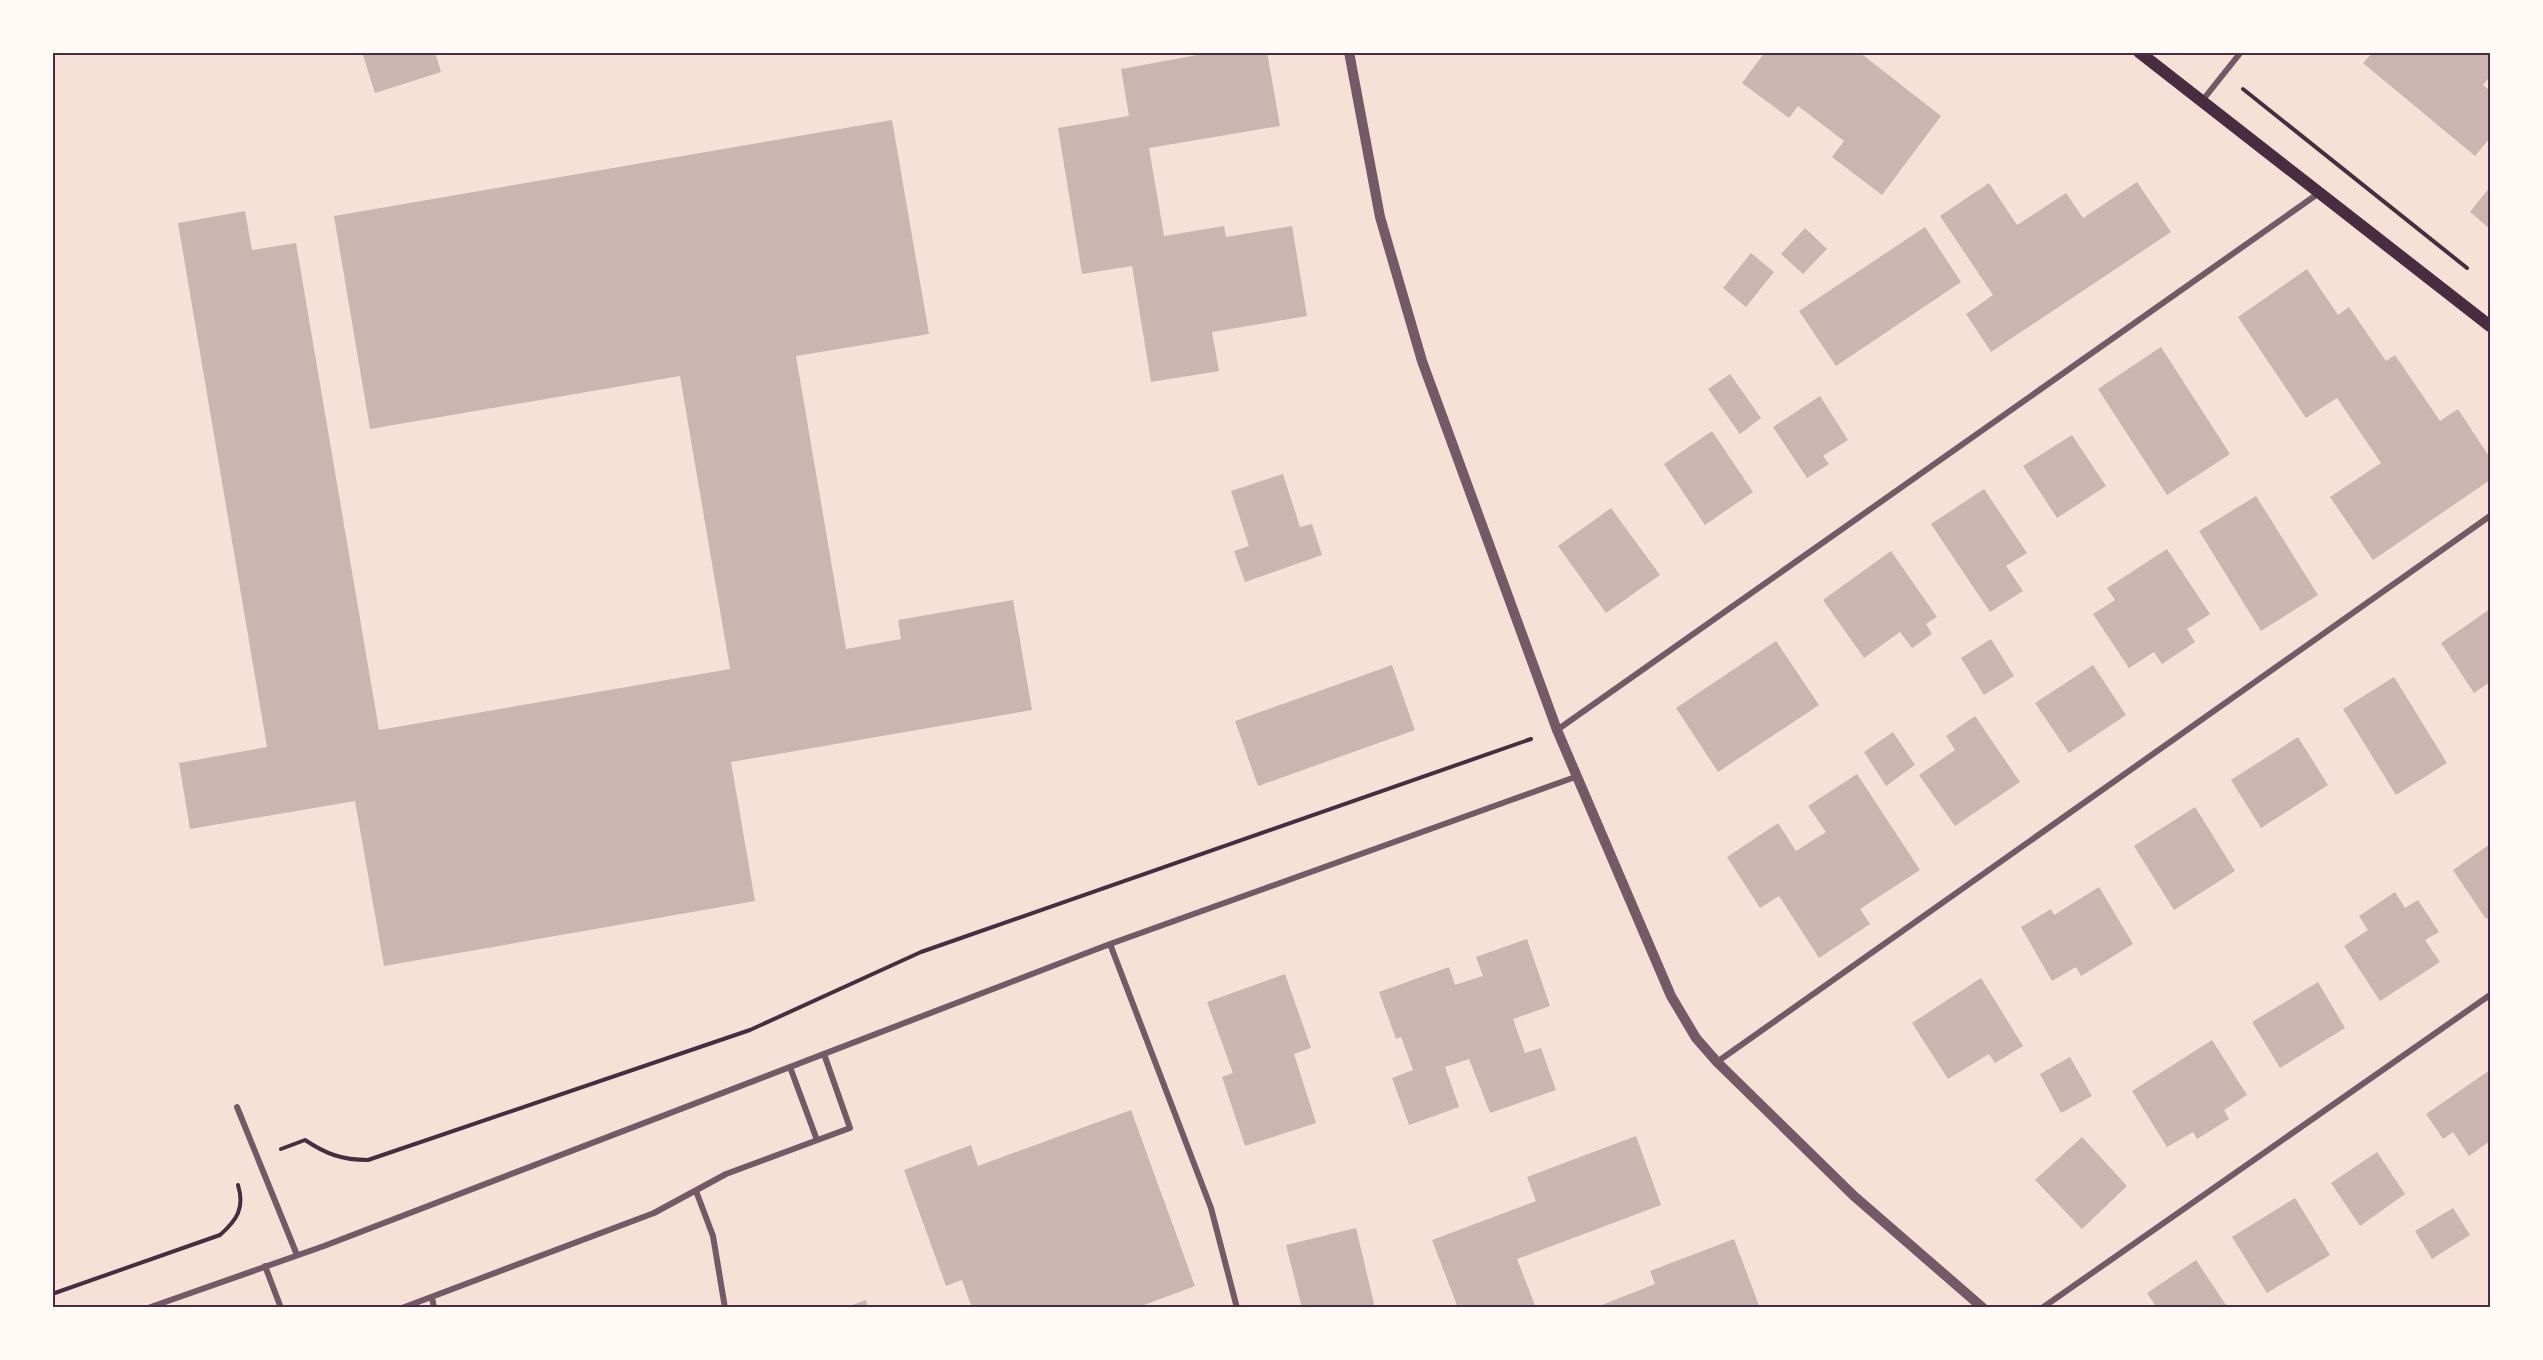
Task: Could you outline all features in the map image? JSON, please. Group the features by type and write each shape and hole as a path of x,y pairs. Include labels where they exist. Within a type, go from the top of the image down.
{"main road":[{"path":"2139,52 2490,326"}],"street":[{"path":"1349,52 1380,217 1422,361 1557,730 1671,996 1696,1038 1716,1062 1854,1196 1983,1308"},
{"path":"2201,102 2241,52"},
{"path":"1557,730 2320,192"},
{"path":"1716,1062 2490,516"},
{"path":"148,1308 297,1255 1110,944 1578,776"},
{"path":"1110,944 1211,1208 1237,1308"},
{"path":"2042,1308 2490,995"},
{"path":"402,1308 654,1213 726,1174 850,1128 824,1054"},
{"path":"790,1067 817,1140"},
{"path":"237,1107 297,1255"},
{"path":"696,1191 712,1236 725,1308"},
{"path":"265,1266 281,1308"},
{"path":"432,1296 434,1308"}],"path":[{"path":"2224,73 2472,272"},
{"path":"52,1294 220,1235 235,1222 242,1207 233,1167 304,1140 323,1153 346,1160 368,1160 750,1030 921,952 1557,730"}],"building":[{"path":"362,52 435,52 441,72 375,93"},
{"path":"1214,52 1267,52 1280,126 1149,148 1164,236 1224,226 1226,237 1292,226 1307,316 1212,332 1219,371 1151,382 1132,266 1082,274 1058,128 1129,116 1121,69"},
{"path":"1765,52 1859,52 1941,116 1882,195 1832,157 1844,141 1798,106 1789,118 1742,83"},
{"path":"2373,52 2490,52 2490,76 2483,85 2490,91 2490,138 2475,156 2363,63"},
{"path":"892,120 929,334 796,356 846,649 901,639 898,620 1013,600 1032,710 731,762 755,901 384,966 355,801 190,829 179,763 267,747 178,223 245,211 252,250 296,243 379,730 730,669 680,376 370,429 334,216"},
{"path":"2137,182 2171,232 1991,352 1966,314 1993,295 1940,216 1989,183 2017,225 2066,193 2083,218"},
{"path":"2490,187 2490,229 2470,212"},
{"path":"1925,227 1961,282 1836,366 1799,311"},
{"path":"1805,228 1827,249 1803,274 1781,254"},
{"path":"1751,253 1774,272 1746,307 1723,288"},
{"path":"2307,269 2338,315 2349,307 2386,361 2395,355 2440,421 2458,409 2490,458 2490,480 2373,560 2330,497 2381,463 2337,398 2306,418 2238,317"},
{"path":"2161,347 2230,454 2167,495 2098,389"},
{"path":"1730,374 1761,418 1740,434 1708,389"},
{"path":"1820,396 1848,440 1823,456 1829,464 1807,478 1773,427"},
{"path":"1712,431 1753,492 1705,525 1664,464"},
{"path":"2072,435 2106,486 2057,518 2023,466"},
{"path":"1283,474 1300,527 1312,524 1322,555 1245,582 1234,551 1249,546 1231,491"},
{"path":"1984,489 2027,553 2006,566 2023,591 1990,612 1931,524"},
{"path":"2256,496 2318,595 2261,631 2199,531"},
{"path":"1611,508 1660,575 1606,613 1558,546"},
{"path":"2167,549 2210,614 2187,629 2195,642 2162,664 2154,652 2129,668 2093,614 2115,600 2107,588"},
{"path":"1891,551 1937,617 1926,624 1932,634 1912,648 1900,632 1864,658 1823,600"},
{"path":"2490,609 2490,682 2474,693 2441,643"},
{"path":"1991,639 2014,676 1984,695 1961,658"},
{"path":"1776,641 1819,705 1718,772 1676,708"},
{"path":"1392,665 1415,730 1258,786 1235,721"},
{"path":"2093,665 2126,715 2069,753 2035,703"},
{"path":"2394,677 2447,763 2396,795 2343,709"},
{"path":"1975,716 2020,782 1955,826 1919,775 1955,750 1946,736"},
{"path":"1893,732 1915,765 1886,786 1864,752"},
{"path":"2298,737 2328,785 2261,828 2231,780"},
{"path":"1857,774 1920,870 1860,909 1870,924 1819,958 1779,896 1760,908 1727,857 1778,823 1796,851 1826,832 1808,806"},
{"path":"2195,807 2235,871 2174,910 2134,846"},
{"path":"2490,844 2490,917 2486,919 2453,870"},
{"path":"2099,887 2133,944 2081,976 2076,967 2052,981 2021,927 2051,909 2054,915"},
{"path":"2395,892 2405,908 2418,900 2439,932 2425,940 2440,962 2380,1001 2344,946 2368,930 2359,916"},
{"path":"1527,939 1550,1006 1513,1019 1525,1053 1541,1048 1556,1090 1490,1113 1469,1059 1445,1067 1459,1107 1409,1125 1392,1078 1413,1070 1401,1037 1396,1039 1379,992 1449,967 1455,985 1483,976 1476,957"},
{"path":"1285,974 1311,1048 1294,1054 1316,1123 1245,1146 1222,1077 1233,1073 1207,1002"},
{"path":"1981,978 2023,1046 1995,1063 1989,1054 1948,1079 1912,1023"},
{"path":"2318,982 2345,1028 2280,1068 2252,1022"},
{"path":"2212,1040 2247,1095 2224,1110 2229,1119 2197,1139 2193,1132 2167,1147 2132,1091"},
{"path":"2070,1057 2092,1096 2061,1113 2040,1074"},
{"path":"2490,1070 2490,1141 2469,1156 2453,1132 2443,1139 2426,1114"},
{"path":"1131,1110 1195,1286 1136,1308 972,1308 962,1280 946,1286 904,1170 971,1145 978,1166"},
{"path":"1636,1136 1661,1205 1517,1259 1536,1308 1458,1308 1432,1240 1536,1201 1527,1177"},
{"path":"2082,1137 2127,1186 2082,1229 2035,1180"},
{"path":"2377,1152 2405,1194 2360,1226 2331,1183"},
{"path":"2295,1198 2330,1255 2267,1293 2232,1237"},
{"path":"2453,1208 2470,1235 2432,1259 2415,1231"},
{"path":"1356,1228 1375,1308 1302,1308 1286,1245"},
{"path":"1734,1239 1760,1308 1594,1308 1655,1284 1650,1271"},
{"path":"2196,1260 2228,1308 2157,1308 2147,1293"},
{"path":"866,1300 868,1308 847,1308 847,1307"}]}
